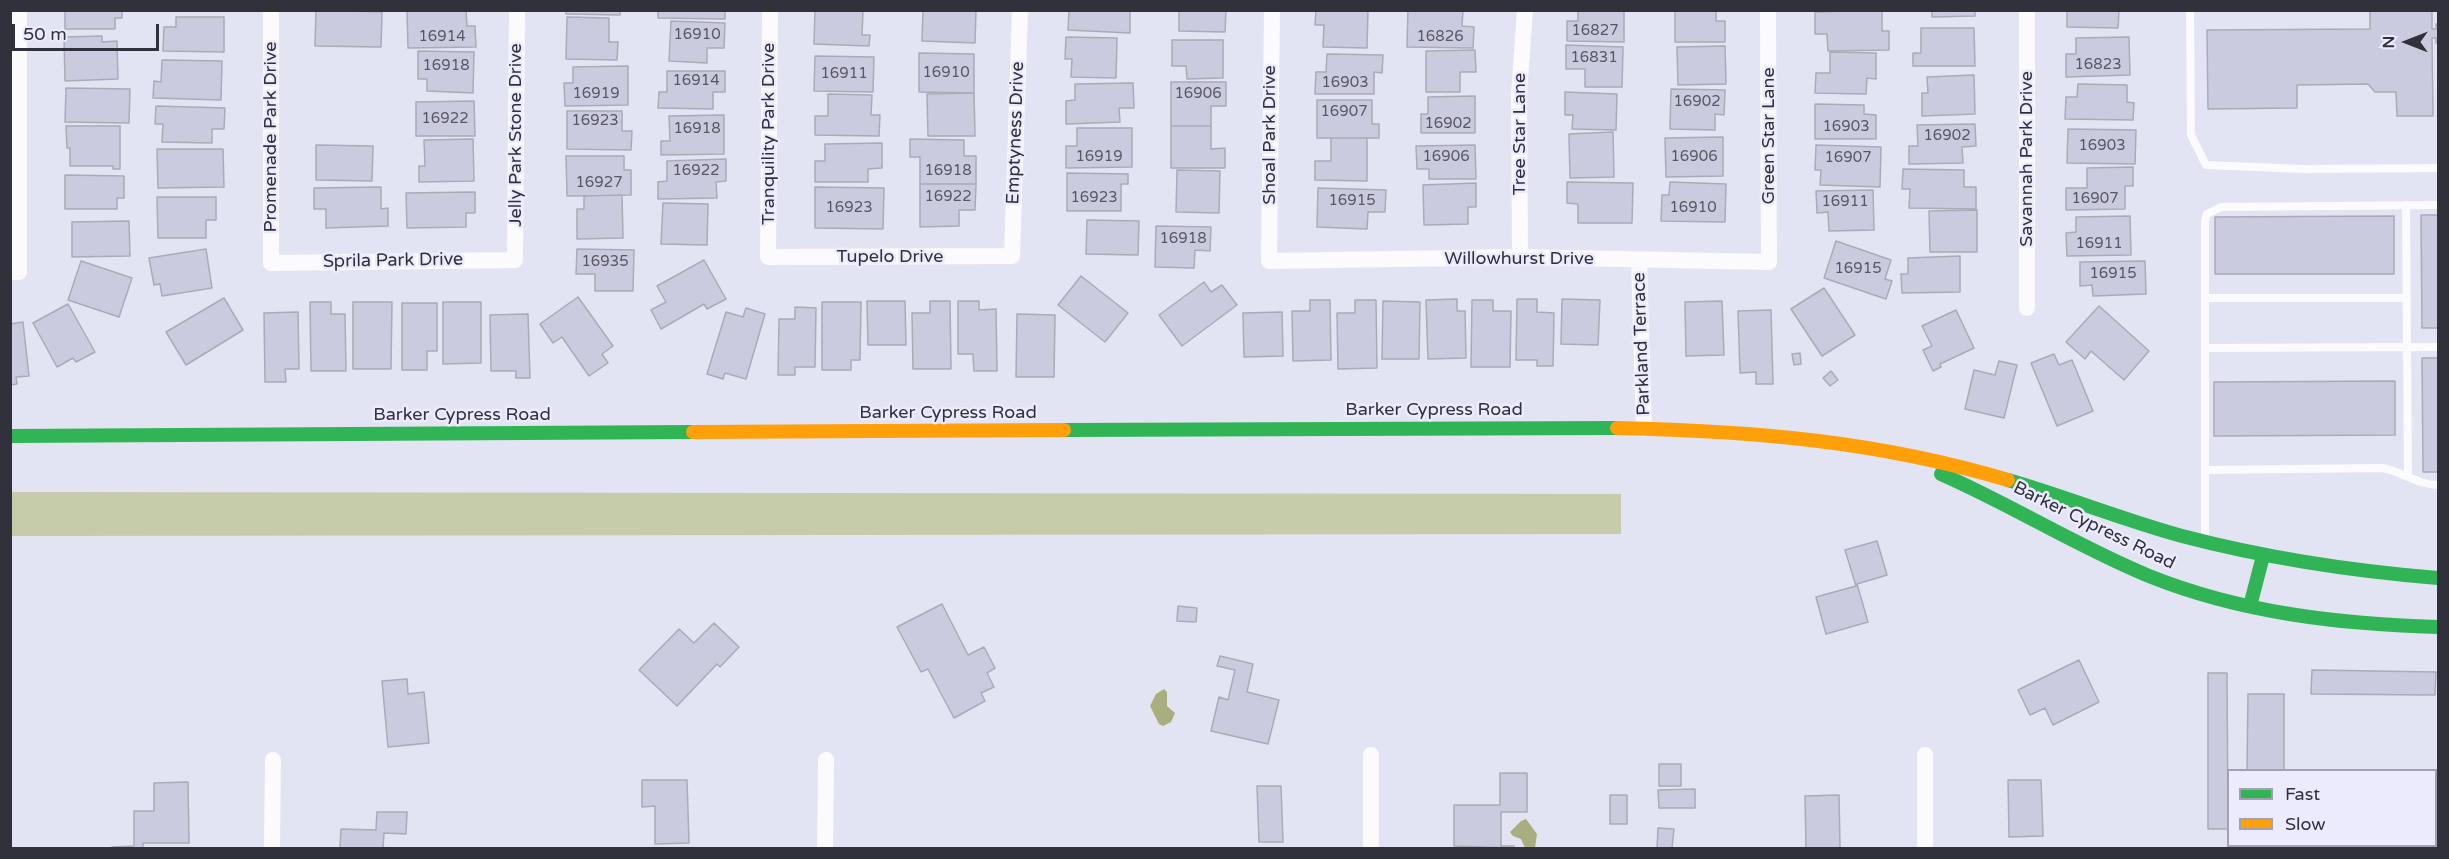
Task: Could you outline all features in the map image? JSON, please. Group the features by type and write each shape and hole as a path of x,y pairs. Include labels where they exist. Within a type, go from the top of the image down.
{"street":[{"path":"15,272 19,10"},
{"name":"Promenade Park Drive","path":"271,10 271,262"},
{"name":"Jelly Park Stone Drive","path":"515,260 517,10"},
{"name":"Tranquility Park Drive","path":"768,257 770,10"},
{"name":"Emptyness Drive","path":"1012,256 1020,10"},
{"name":"Shoal Park Drive","path":"1269,261 1272,10"},
{"name":"Tree Star Lane","path":"1521,257 1519,94 1525,10"},
{"name":"Green Star Lane","path":"1768,10 1769,262"},
{"name":"Savannah Park Drive","path":"2027,10 2027,308"},
{"name":"Tupelo Drive","path":"768,257 1012,256"},
{"name":"Willowhurst Drive","path":"1269,261 1521,257 1769,262"},
{"name":"Sprila Park Drive","path":"271,262 515,260"},
{"name":"Parkland Terrace","path":"1639,260 1644,429"},
{"name":"Barker Cypress Road","path":"10,436 1595,427 1767,434 1884,450 2013,480 2205,541 2263,556 2317,566 2439,578"},
{"name":"Barker Cypress Road","path":"1884,450 1967,484 2136,569 2178,587 2250,606 2340,620 2439,627"},
{"path":"2250,606 2263,556"},
{"path":"1371,755 1371,849"},
{"path":"1925,755 1925,849"},
{"path":"272,849 273,760"},
{"path":"825,849 826,760"}],"lane":[{"path":"2190,10 2191,135 2205,165 2304,169 2439,168"},
{"path":"2406,205 2408,477"},
{"path":"2205,541 2205,221 2207,214 2221,207 2439,205"},
{"path":"2205,298 2407,298"},
{"path":"2205,348 2439,347"},
{"path":"2205,470 2382,468 2396,470 2427,485 2439,485"}],"shaded area":[{"path":"11,492 1621,494 1621,534 11,536"},
{"path":"1164,689 1167,692 1167,706 1175,713 1171,722 1163,726 1159,724 1150,706 1156,694"},
{"path":"1526,819 1537,834 1535,848 1525,848 1521,839 1510,832"}],"building":[{"path":"65,10 122,10 122,18 115,18 115,29 65,29"},
{"path":"316,10 382,12 381,47 315,46"},
{"path":"407,10 466,10 467,26 475,26 476,47 408,48"},
{"path":"566,10 620,10 620,15 566,14"},
{"path":"658,10 725,10 725,19 658,18"},
{"path":"815,10 863,10 862,35 870,35 869,46 814,44"},
{"path":"923,10 976,10 975,43 922,41"},
{"path":"1069,10 1130,10 1130,33 1068,30"},
{"path":"1179,10 1226,10 1225,32 1179,31"},
{"path":"1316,10 1368,10 1367,48 1323,47 1324,25 1315,25"},
{"path":"1408,10 1463,10 1462,26 1474,27 1473,48 1407,47"},
{"path":"1578,10 1624,10 1624,42 1567,41 1567,21 1578,21"},
{"path":"1675,10 1716,10 1716,21 1725,21 1725,42 1675,42"},
{"path":"1882,10 1882,31 1889,31 1889,50 1828,51 1827,34 1815,34 1815,12"},
{"path":"1932,10 1975,10 1975,16 1932,17"},
{"path":"2067,10 2119,10 2118,28 2067,27"},
{"path":"2370,10 2432,10 2432,29 2436,29 2436,24 2438,24 2438,43 2436,43 2436,38 2432,38 2433,116 2397,116 2396,92 2375,92 2368,84 2297,85 2297,108 2208,109 2207,30 2370,29"},
{"path":"176,17 224,17 224,52 163,51 164,27 176,27"},
{"path":"567,17 609,18 609,42 618,42 617,60 566,59"},
{"path":"671,21 725,23 724,48 707,48 707,63 669,61"},
{"path":"1921,28 1974,28 1975,66 1913,66 1913,53 1921,53"},
{"path":"102,36 102,42 117,41 118,79 65,81 64,37"},
{"path":"1066,37 1117,38 1116,78 1071,77 1072,59 1065,59"},
{"path":"2129,37 2130,75 2066,77 2066,54 2076,54 2076,38"},
{"path":"1172,40 1223,40 1223,78 1187,79 1186,66 1172,66"},
{"path":"1566,45 1623,47 1622,87 1585,87 1585,69 1566,69"},
{"path":"1725,46 1726,84 1678,85 1677,47"},
{"path":"1475,50 1476,72 1460,72 1460,92 1426,92 1426,51"},
{"path":"418,51 474,52 473,93 427,91 427,79 418,79"},
{"path":"1830,52 1876,53 1876,79 1867,78 1866,94 1815,93 1816,73 1830,73"},
{"path":"919,53 974,54 974,93 919,92"},
{"path":"1327,54 1383,55 1382,73 1374,72 1374,94 1315,94 1316,72 1326,72"},
{"path":"815,56 874,57 873,92 814,91"},
{"path":"162,60 222,61 221,100 153,98 154,81 161,82"},
{"path":"628,66 628,105 565,106 564,83 573,83 573,67"},
{"path":"667,71 725,71 725,92 713,92 713,109 658,108 659,92 667,92"},
{"path":"1974,75 1975,114 1922,116 1922,93 1928,93 1927,77"},
{"path":"1171,82 1226,82 1226,106 1211,106 1211,126 1171,126"},
{"path":"1133,83 1134,108 1119,108 1120,122 1066,124 1066,101 1075,100 1075,84"},
{"path":"2078,84 2127,85 2127,102 2134,103 2133,120 2065,119 2066,97 2077,97"},
{"path":"66,88 130,89 129,123 65,122"},
{"path":"1671,89 1725,90 1724,115 1715,114 1715,130 1670,129"},
{"path":"1565,92 1617,94 1616,130 1572,129 1573,115 1565,115"},
{"path":"974,93 975,136 928,136 927,94"},
{"path":"828,94 872,95 871,115 880,115 879,136 815,135 815,116 828,116"},
{"path":"1475,96 1475,133 1421,133 1421,114 1428,114 1428,97"},
{"path":"1317,100 1372,100 1372,124 1379,124 1379,138 1317,138"},
{"path":"474,101 475,136 416,136 416,102"},
{"path":"1815,104 1864,105 1864,114 1876,115 1876,139 1815,139"},
{"path":"156,106 225,108 224,129 212,129 212,143 162,142 163,124 155,124"},
{"path":"567,111 622,111 622,131 632,131 631,150 567,149"},
{"path":"724,115 724,154 661,155 661,141 670,141 669,116"},
{"path":"1975,124 1976,146 1962,147 1963,163 1909,164 1909,146 1918,146 1917,125"},
{"path":"66,126 120,126 120,169 113,169 113,166 70,166"},
{"path":"1171,126 1211,126 1211,149 1225,148 1225,168 1171,168"},
{"path":"1077,128 1132,128 1132,167 1066,168 1066,146 1077,146"},
{"path":"2068,129 2136,130 2135,164 2067,163"},
{"path":"1613,132 1614,177 1570,178 1569,134"},
{"path":"1723,137 1723,176 1666,177 1665,138"},
{"path":"1331,138 1367,138 1367,181 1315,180 1315,161 1331,161"},
{"path":"473,139 474,181 419,182 419,166 425,166 424,140"},
{"path":"910,139 964,140 964,156 976,156 976,184 920,184 920,157 910,157"},
{"path":"882,143 882,168 868,169 868,182 815,182 815,161 825,161 825,144"},
{"path":"316,145 373,146 372,181 316,180"},
{"path":"1475,145 1476,179 1429,179 1429,169 1417,169 1416,146"},
{"path":"1816,145 1881,147 1880,187 1820,185 1821,170 1815,170"},
{"path":"157,149 223,149 224,187 158,188"},
{"path":"566,156 624,156 624,170 631,170 631,195 567,196"},
{"path":"726,159 726,181 716,182 717,198 658,199 658,182 667,181 667,161"},
{"path":"2133,167 2133,186 2125,186 2125,209 2066,210 2066,188 2087,188 2087,168"},
{"path":"1903,169 1964,170 1964,187 1976,187 1976,209 1909,208 1910,189 1902,189"},
{"path":"1177,170 1220,171 1219,213 1176,212"},
{"path":"1067,173 1128,174 1128,184 1121,184 1121,211 1067,211"},
{"path":"65,175 124,176 124,198 117,198 117,209 65,209"},
{"path":"1567,182 1633,183 1632,223 1578,223 1578,204 1567,203"},
{"path":"1670,182 1726,184 1725,222 1661,221 1662,195 1669,195"},
{"path":"1476,183 1476,207 1468,207 1468,224 1424,225 1423,185"},
{"path":"920,184 976,184 975,210 959,210 959,226 920,227"},
{"path":"381,187 381,209 388,208 388,226 326,228 326,209 314,209 314,188"},
{"path":"815,187 884,188 883,229 815,228"},
{"path":"1318,188 1386,190 1385,212 1368,212 1367,229 1317,227"},
{"path":"1873,190 1874,230 1829,231 1828,212 1817,213 1816,191"},
{"path":"475,192 475,213 466,213 466,227 407,228 406,193"},
{"path":"622,195 623,238 577,239 577,209 584,209 584,196"},
{"path":"157,197 216,197 216,220 206,220 206,238 158,238"},
{"path":"663,203 708,204 707,245 661,244"},
{"path":"1977,210 1977,252 1930,252 1929,211"},
{"path":"2421,215 2438,215 2438,328 2422,328"},
{"path":"2130,216 2131,255 2067,256 2066,233 2076,232 2076,217"},
{"path":"2394,216 2394,274 2215,274 2215,217"},
{"path":"1087,220 1139,221 1138,255 1086,254"},
{"path":"129,221 130,256 72,257 72,222"},
{"path":"1156,226 1211,227 1210,251 1195,250 1194,268 1155,267"},
{"path":"1836,241 1891,260 1885,279 1892,281 1886,299 1824,278"},
{"path":"206,249 212,288 162,296 160,284 154,285 149,258"},
{"path":"577,249 634,250 633,291 595,291 595,274 576,274"},
{"path":"1960,256 1960,292 1902,293 1901,274 1908,274 1908,258"},
{"path":"704,260 726,299 707,309 704,304 661,329 651,310 666,302 657,286"},
{"path":"81,261 132,278 119,317 68,300"},
{"path":"2145,261 2146,294 2093,296 2092,285 2080,286 2080,262"},
{"path":"1081,276 1128,313 1105,342 1058,305"},
{"path":"1204,282 1211,292 1222,285 1237,305 1182,346 1159,315"},
{"path":"1824,288 1855,335 1822,356 1791,309"},
{"path":"578,297 613,346 602,354 608,363 589,376 562,337 553,343 540,324"},
{"path":"224,298 243,330 186,365 166,332"},
{"path":"1457,299 1457,311 1465,311 1466,358 1428,359 1426,300"},
{"path":"1517,299 1537,299 1537,312 1554,313 1553,366 1537,366 1537,360 1516,360"},
{"path":"1562,299 1600,300 1598,345 1561,344"},
{"path":"1310,300 1330,300 1331,360 1293,361 1292,311 1310,311"},
{"path":"1355,300 1376,300 1377,368 1338,369 1337,313 1355,313"},
{"path":"1472,300 1493,300 1493,311 1511,311 1510,367 1471,367"},
{"path":"867,301 905,301 906,345 868,345"},
{"path":"930,301 950,301 951,369 913,369 912,313 930,313"},
{"path":"958,301 979,301 979,310 996,309 997,371 974,371 973,354 958,354"},
{"path":"1383,301 1420,302 1419,359 1382,359"},
{"path":"1722,301 1724,355 1686,356 1685,302"},
{"path":"310,302 331,302 331,314 345,314 346,371 311,371"},
{"path":"353,302 392,302 391,369 353,369"},
{"path":"443,302 481,302 481,363 443,364"},
{"path":"822,302 861,302 860,360 851,360 851,370 822,370"},
{"path":"402,303 437,303 437,351 427,351 427,370 402,370"},
{"path":"68,304 95,352 76,362 73,358 57,367 33,323"},
{"path":"2099,306 2149,351 2124,380 2091,351 2085,359 2066,342"},
{"path":"795,307 816,308 815,367 795,367 795,375 778,375 779,319 795,319"},
{"path":"746,308 765,314 746,379 725,373 723,379 707,374 726,312 743,317"},
{"path":"1771,310 1773,384 1756,384 1756,372 1740,373 1738,311"},
{"path":"1956,310 1974,348 1940,364 1941,367 1933,371 1923,350 1932,346 1922,326"},
{"path":"298,312 299,369 285,369 286,382 265,382 264,313"},
{"path":"1282,312 1283,356 1244,357 1243,313"},
{"path":"528,314 530,378 516,378 516,371 491,371 490,315"},
{"path":"1017,314 1055,315 1054,377 1016,377"},
{"path":"23,322 29,376 16,377 17,384 10,385 10,324"},
{"path":"1800,353 1801,364 1794,365 1792,354"},
{"path":"2054,354 2059,365 2072,360 2093,411 2057,426 2031,363"},
{"path":"2422,358 2438,358 2438,472 2423,472"},
{"path":"1999,361 2017,365 2004,418 1965,409 1974,370 1995,375"},
{"path":"1831,371 1838,380 1830,386 1823,378"},
{"path":"2395,381 2395,435 2214,436 2214,382"},
{"path":"1877,541 1887,575 1857,584 1868,622 1826,634 1816,597 1856,586 1845,550"},
{"path":"942,604 968,655 984,647 995,668 987,673 994,687 981,693 985,701 954,718 928,669 921,672 897,627"},
{"path":"1178,606 1197,608 1196,622 1177,621"},
{"path":"714,623 739,647 720,667 717,664 677,706 639,670 679,629 694,643"},
{"path":"1220,656 1253,664 1247,692 1279,700 1268,744 1211,731 1219,697 1228,700 1235,670 1217,666"},
{"path":"2079,660 2099,702 2053,725 2045,708 2030,715 2018,690"},
{"path":"2312,670 2436,672 2435,695 2311,694"},
{"path":"2208,673 2227,673 2227,829 2208,829"},
{"path":"407,679 408,694 424,692 429,743 388,747 382,681"},
{"path":"2248,694 2284,694 2284,769 2247,769"},
{"path":"1659,764 1681,764 1681,786 1659,786"},
{"path":"1500,773 1527,773 1527,812 1501,812 1501,846 1514,846 1514,848 1454,846 1454,805 1500,805"},
{"path":"642,780 687,780 689,843 655,844 655,806 642,807"},
{"path":"2008,780 2041,780 2043,836 2009,837"},
{"path":"188,782 189,843 143,843 143,848 112,848 134,846 134,811 154,811 154,783"},
{"path":"1257,786 1281,786 1283,842 1259,842"},
{"path":"1695,789 1695,808 1659,808 1658,790"},
{"path":"1610,795 1627,795 1627,824 1610,824"},
{"path":"1839,795 1840,848 1806,848 1805,796"},
{"path":"377,812 407,812 406,834 384,833 383,848 340,848 341,829 376,830"},
{"path":"1658,828 1674,829 1672,848 1657,848"}],"traffic: fast":[{"path":"1064,430 1617,428"},
{"path":"10,436 693,432"},
{"path":"1941,474 2123,565 2184,589 2255,608 2291,614 2364,623 2438,627"},
{"path":"2008,480 2160,530 2214,544 2309,563 2438,578"},
{"path":"2250,606 2263,556"}],"traffic: slow":[{"path":"1617,428 1717,432 1814,440 1911,456 2008,480"},
{"path":"693,432 1064,430"}]}
